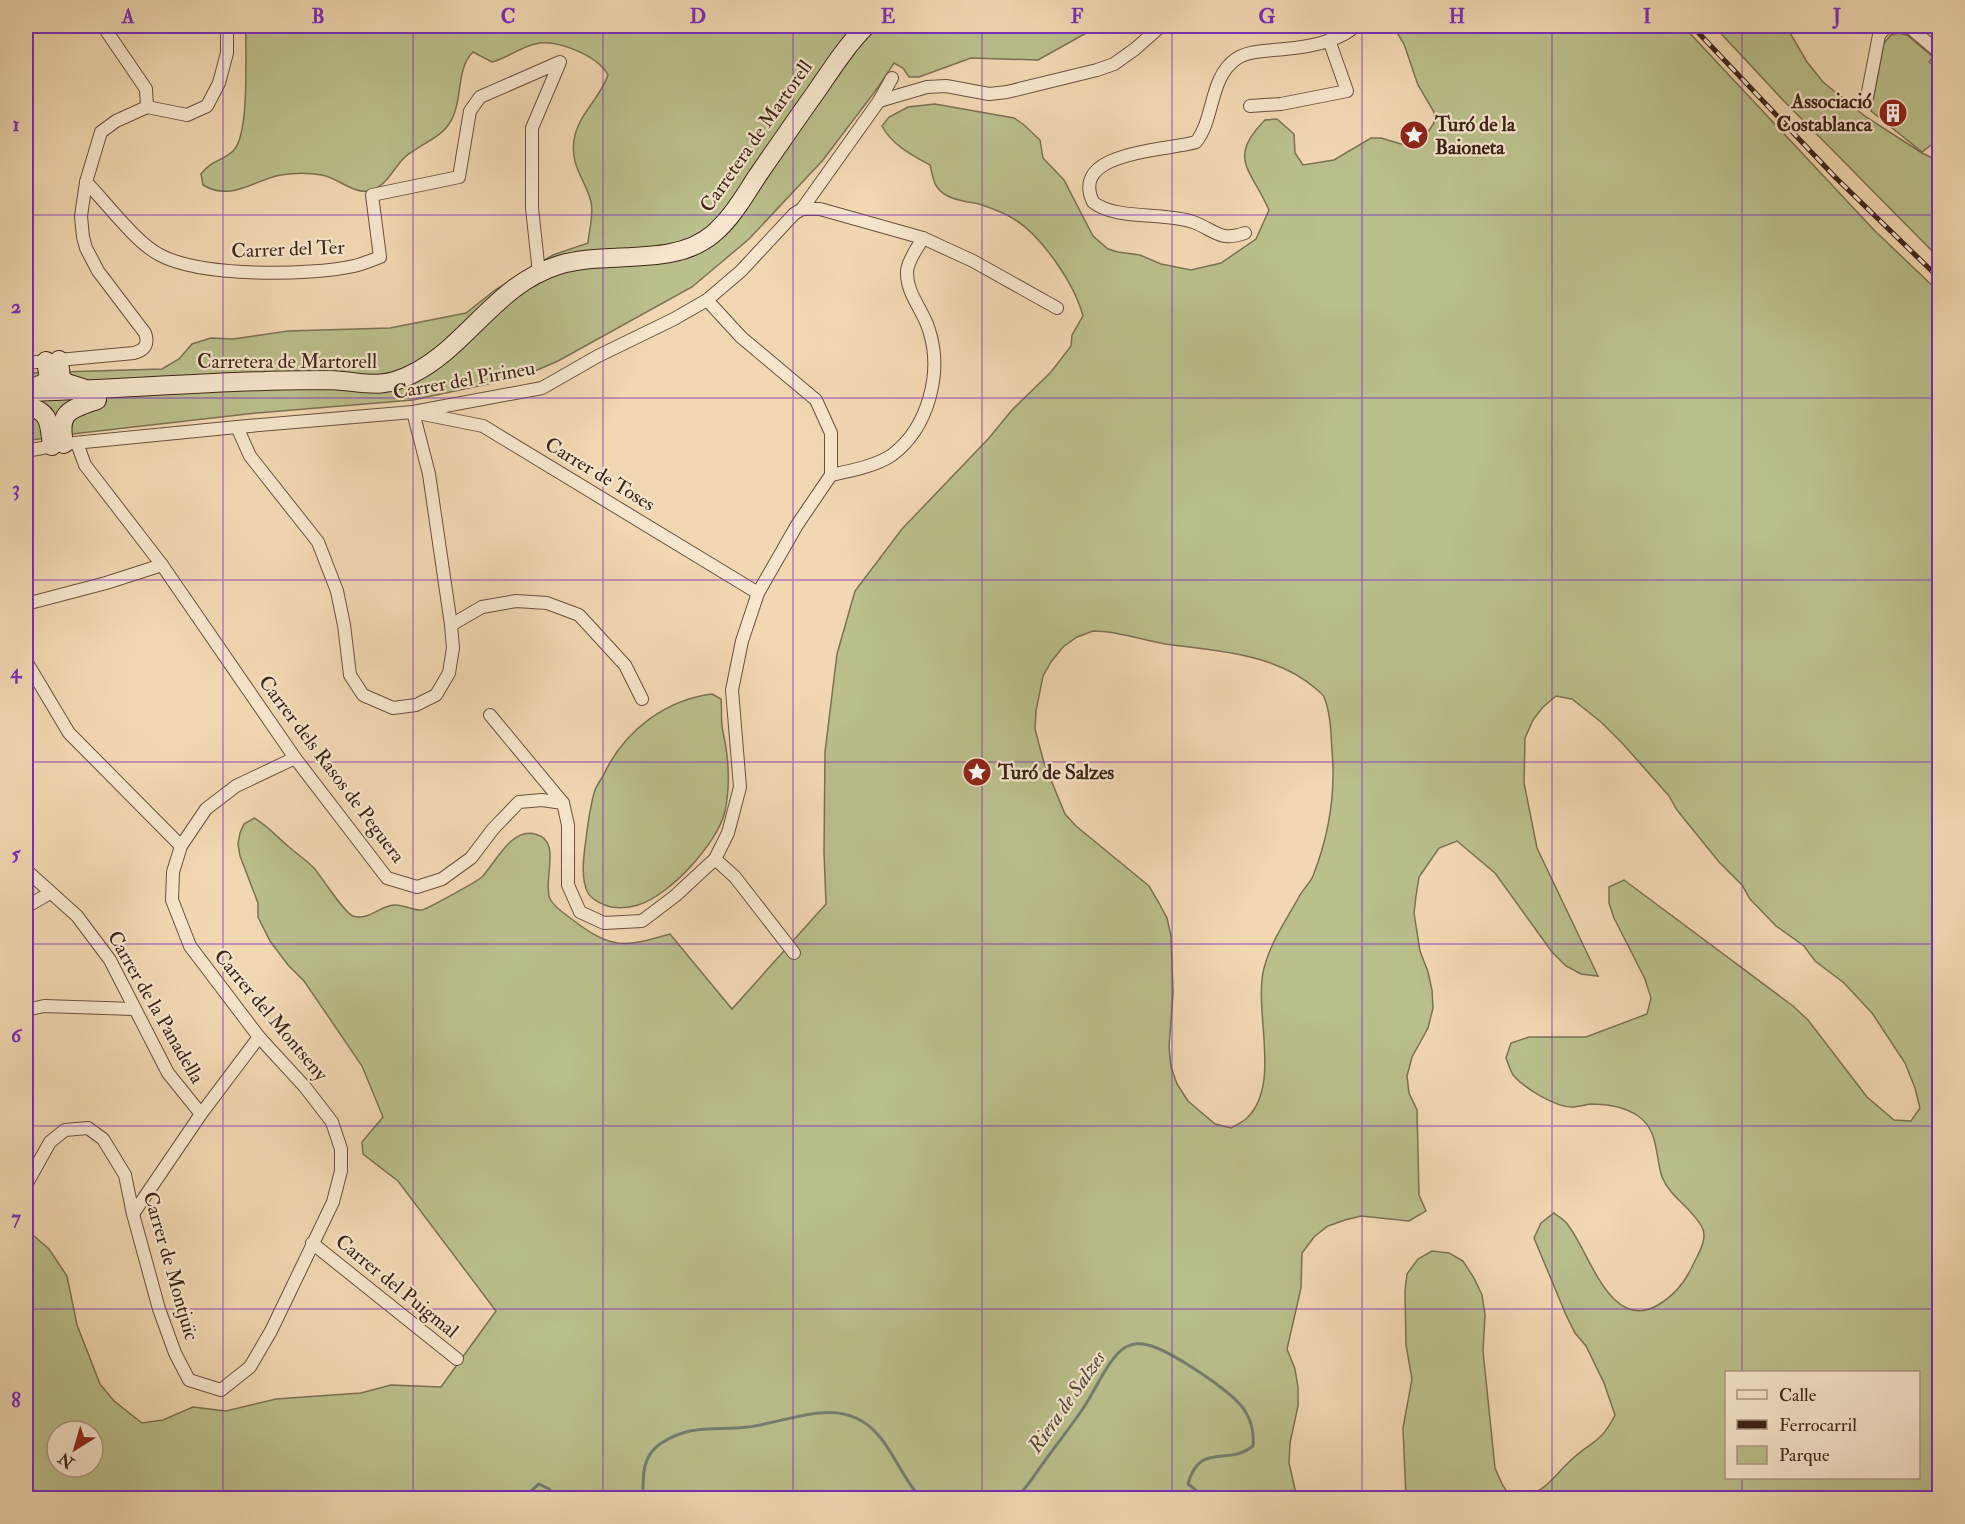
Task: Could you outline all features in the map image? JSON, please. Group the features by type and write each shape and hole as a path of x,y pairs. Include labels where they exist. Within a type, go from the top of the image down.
{"main road":[{"name":"Carretera de Martorell","path":"26,403 265,381 329,380 369,385 394,381 411,375 427,366 501,298 539,273 559,265 585,259 671,253 690,248 708,238 729,217 834,66 866,26"},
{"path":"26,403 48,398 55,383 53,360"},
{"path":"26,392 55,383 67,383 94,395"},
{"path":"64,445 61,427 65,416 94,395"},
{"path":"26,403 46,415 64,445"}],"street":[{"path":"104,26 146,89 147,107"},
{"path":"26,363 134,353 145,348 147,338 142,327 98,271 86,248 81,216 86,182 101,132 116,121 147,107 187,116 207,106 219,83 227,53 227,26"},
{"path":"879,101 927,87 946,86 989,94 1007,92 1097,70 1114,64 1161,26"},
{"path":"1245,233 1225,237 1176,217 1107,210 1093,202 1088,190 1089,179 1092,173 1106,162 1196,141 1204,132 1219,81 1236,59 1253,52 1288,49 1329,39 1355,26"},
{"path":"1866,102 1879,35 1887,26"},
{"path":"1908,26 1940,53"},
{"path":"1250,106 1281,104 1347,91 1329,39"},
{"name":"Carrer del Ter","path":"86,182 136,235 159,255 184,264 224,271 307,272 355,266 380,257 372,195 459,177 470,111 480,97 560,62 532,128 532,208 539,273"},
{"name":"Carrer del Pirineu","path":"26,451 237,427 413,412 542,388 598,356 674,320 707,300 741,271 794,214 802,209 879,101 892,78"},
{"path":"802,209 820,209 923,238 973,261 1057,308"},
{"path":"831,475 856,470 891,455 918,428 931,392 935,356 929,329 908,288 907,268 923,238"},
{"path":"490,714 563,803 568,825 568,885 580,912 604,923 642,921 675,896 715,859 728,833 741,787 732,690 742,641 758,593 797,525 831,475 831,433 816,400 741,337 707,300"},
{"path":"237,427 250,456 318,542 337,591 350,675 363,695 393,708 416,705 436,695 449,672 453,648 429,474 413,412"},
{"name":"Carrer de Toses","path":"413,412 483,426 758,593"},
{"name":"Carrer dels Rasos de Peguera","path":"64,445 85,465 162,565 295,758 369,858 387,878 417,887 441,879 471,858 493,829 519,802 542,800 563,803"},
{"path":"26,604 106,583 162,565"},
{"path":"451,625 482,607 516,601 547,603 579,615 625,665 642,699"},
{"path":"26,661 69,733 181,846"},
{"name":"Carrer del Montseny","path":"295,758 236,786 206,809 181,846 173,872 172,900 190,946 258,1037 306,1086 332,1122 341,1149 341,1171 333,1202 312,1243"},
{"path":"715,859 735,878 794,953"},
{"name":"Carrer de la Panadella","path":"26,870 76,916 110,960 168,1073 201,1114"},
{"path":"26,907 50,893"},
{"path":"26,1010 44,1006 134,1009"},
{"path":"133,1214 201,1114 258,1037"},
{"name":"Carrer de Montjuïc","path":"26,1185 50,1142 65,1130 88,1128 103,1139 125,1175 159,1310 175,1353 189,1380 221,1390 250,1367 271,1331 312,1243"},
{"name":"Carrer del Puigmal","path":"312,1243 457,1359"}],"green space":[{"path":"246,26 1099,26 1038,60 971,58 919,77 909,77 903,68 894,63 823,160 749,239 692,287 558,361 521,377 413,400 257,413 26,441 26,373 162,369 179,359 192,344 211,338 233,339 288,331 390,328 466,313 495,290 553,255 588,243 592,207 589,194 576,166 574,140 584,114 600,92 608,75 603,68 586,55 565,46 544,43 529,46 492,62 473,52 467,59 461,76 457,106 449,124 441,133 405,157 385,182 375,189 357,190 328,177 301,174 281,175 233,191 214,190 203,185 201,174 209,165 234,150 239,141 245,110"},
{"path":"1393,26 1683,26 1875,231 1939,292 1939,1498 1521,1498 1536,1493 1548,1484 1576,1455 1605,1432 1615,1415 1604,1383 1586,1346 1575,1333 1566,1315 1534,1238 1541,1223 1554,1213 1564,1220 1603,1285 1614,1299 1627,1308 1641,1311 1658,1305 1677,1289 1691,1269 1704,1237 1698,1220 1676,1197 1662,1177 1653,1136 1645,1122 1633,1113 1615,1106 1590,1104 1572,1107 1557,1104 1532,1091 1518,1080 1513,1075 1506,1058 1511,1043 1529,1037 1586,1037 1647,1014 1651,998 1645,979 1614,918 1609,903 1609,887 1624,880 1793,1006 1808,1020 1867,1097 1894,1120 1911,1121 1920,1108 1905,1063 1872,1013 1844,983 1815,961 1804,946 1776,926 1750,899 1742,885 1719,862 1677,810 1669,796 1623,744 1601,722 1572,699 1556,696 1533,720 1525,738 1524,783 1537,848 1598,976 1581,974 1566,966 1552,952 1495,873 1457,841 1439,848 1419,877 1414,913 1420,951 1432,990 1433,1008 1428,1028 1412,1057 1407,1076 1409,1093 1417,1110 1419,1195 1426,1211 1409,1221 1361,1216 1345,1220 1328,1226 1314,1237 1302,1253 1301,1288 1287,1349 1295,1369 1298,1387 1298,1406 1290,1443 1289,1463 1297,1498 26,1498 26,1238 34,1236 49,1249 67,1276 77,1325 100,1384 114,1401 142,1423 163,1420 193,1407 226,1411 276,1399 361,1393 391,1385 441,1387 496,1311 398,1181 363,1154 362,1142 383,1117 362,1066 304,981 288,965 270,941 258,917 258,903 240,856 238,844 244,824 254,818 264,824 313,867 349,913 359,917 391,905 422,910 482,877 511,841 519,836 535,834 548,844 550,862 548,891 550,899 557,908 598,937 609,941 641,942 670,934 732,1009 826,904 825,752 837,654 855,591 902,529 989,438 1012,410 1051,372 1071,346 1072,335 1083,316 1065,276 1035,237 1006,214 945,195 934,182 930,165 903,149 886,133 882,126 889,117 908,107 935,104 1014,118 1040,140 1043,158 1064,180 1093,236 1108,249 1140,255 1161,264 1191,270 1221,263 1256,239 1269,210 1246,165 1245,155 1253,133 1265,120 1277,119 1294,134 1295,153 1303,165 1334,160 1371,138 1381,138 1401,144 1411,144 1421,140 1434,123 1434,112 1418,85 1404,44","holes":["1093,631 1114,633 1163,644 1248,656 1284,668 1322,694 1330,724 1333,783 1327,830 1313,876 1280,930 1267,958 1262,985 1265,1067 1263,1086 1257,1104 1247,1118 1231,1128 1215,1124 1188,1101 1177,1084 1171,1067 1169,1047 1173,993 1171,936 1167,918 1149,886 1076,826 1065,814 1044,763 1035,729 1043,676 1063,647 1077,637"]},
{"path":"1714,26 1786,26 1807,62 1823,82 1866,117 1922,153 1939,161 1939,258 1782,99"},
{"path":"1898,33 1907,35 1933,57 1929,62 1939,70 1939,139 1922,152 1871,111 1884,43 1891,35"},
{"path":"712,694 721,699 722,726 727,756 727,796 721,824 690,867 664,891 650,900 624,908 611,907 598,902 588,893 583,866 589,814 595,790 625,742 650,719 679,703"},
{"path":"1432,1251 1449,1253 1463,1261 1482,1295 1485,1315 1483,1351 1495,1468 1511,1498 1406,1498 1403,1428 1412,1379 1406,1345 1405,1291 1407,1274 1418,1259"}],"waterway":[{"name":"Riera de Salzes","path":"1016,1498 1079,1414 1114,1358 1126,1347 1139,1344 1158,1348 1215,1383 1239,1403 1249,1419 1253,1433 1253,1446 1234,1455 1207,1459 1193,1471 1188,1484 1206,1498"},
{"name":"Riera de Salzes","path":"643,1498 644,1469 649,1455 671,1437 693,1430 748,1427 816,1413 843,1414 856,1418 877,1433 921,1498"},
{"name":"Riera de Salzes","path":"523,1498 539,1484 549,1489 557,1498"}],"railway":[{"path":"1692,26 1835,177 1940,279"}],"place":[{"name":"Associació Costablanca","path":"1893,113"},
{"name":"Turó de la Baioneta","path":"1414,135"},
{"name":"Turó de Salzes","path":"977,772"}]}
